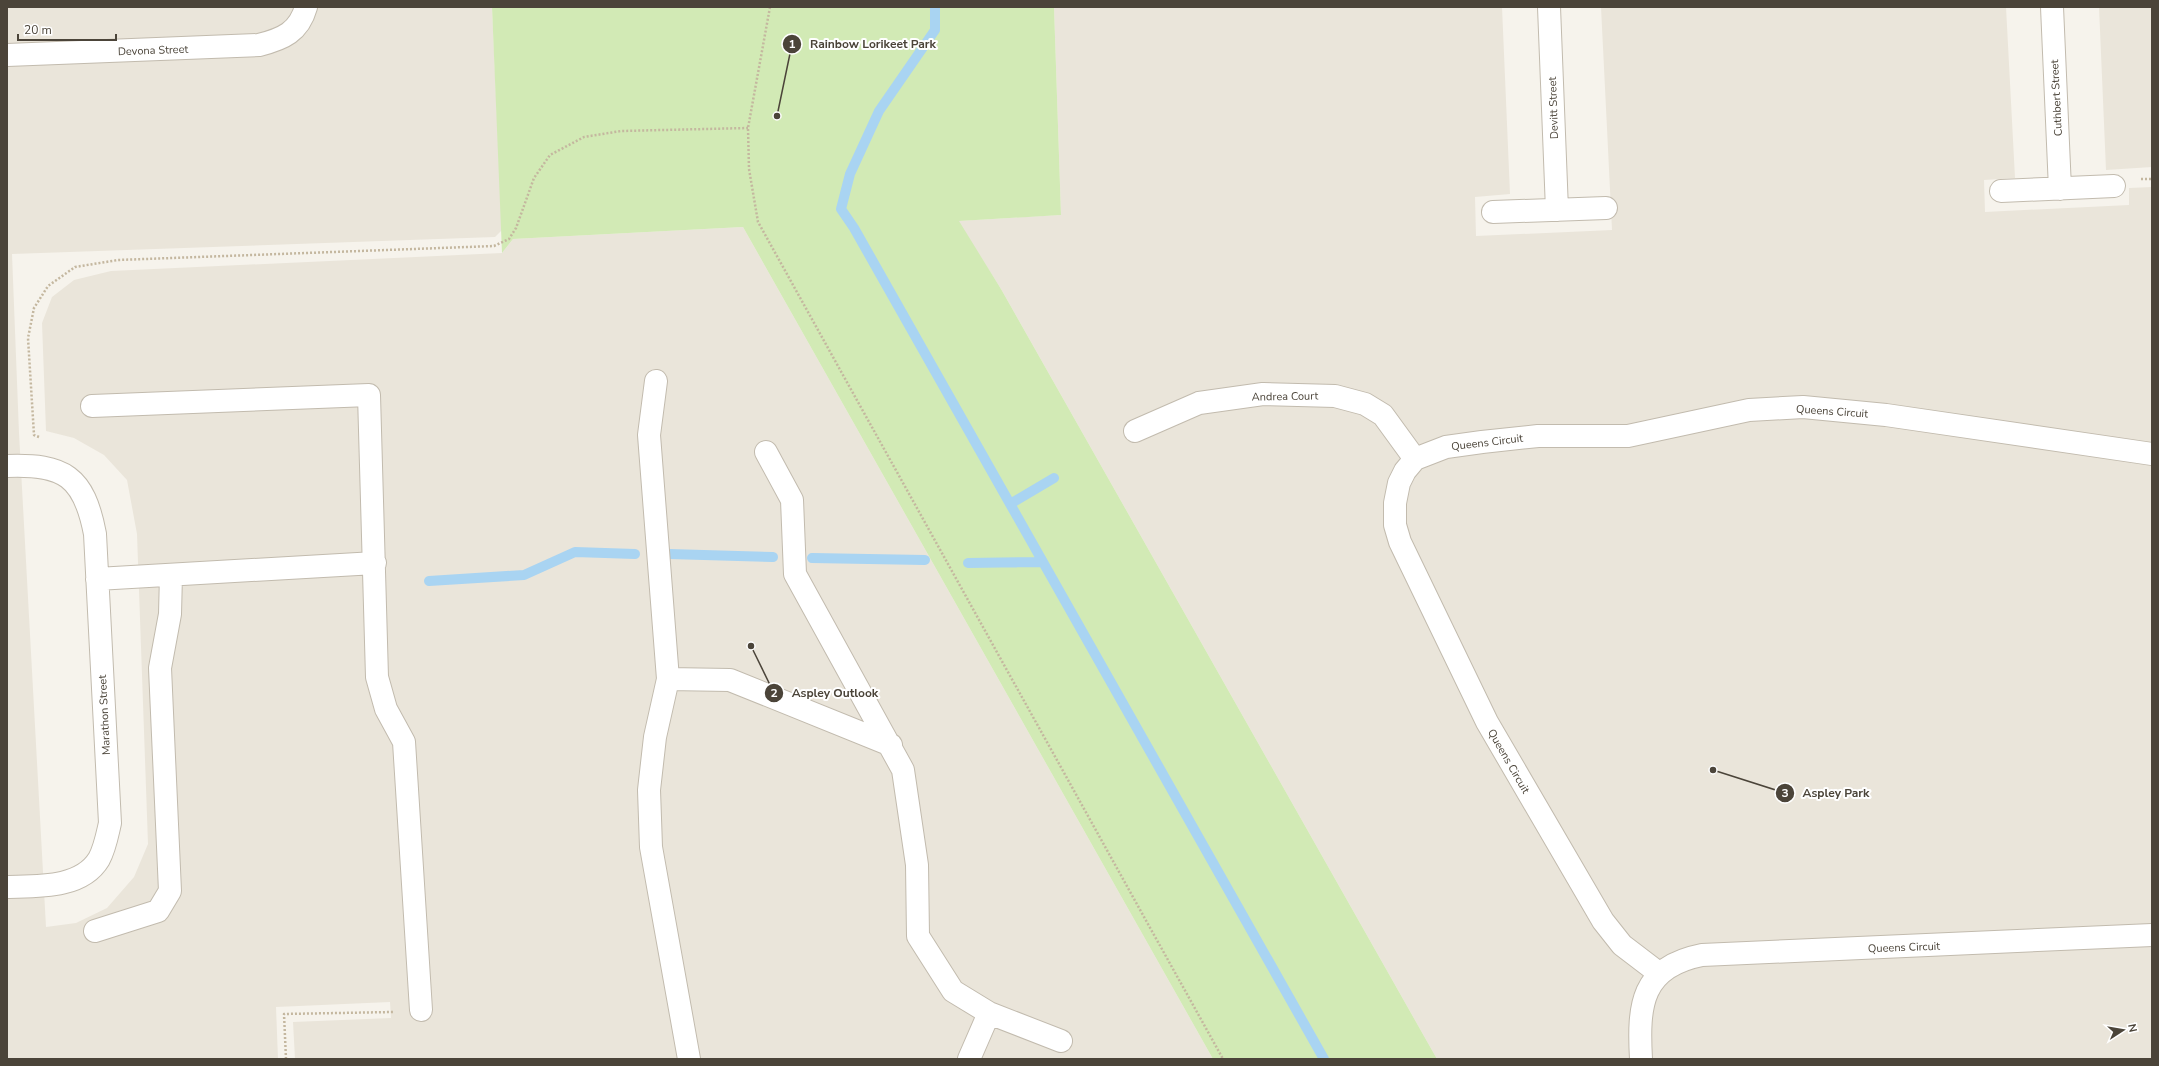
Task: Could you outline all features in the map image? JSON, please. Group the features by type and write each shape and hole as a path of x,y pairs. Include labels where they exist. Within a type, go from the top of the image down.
{"street":[{"name":"Devona Street","path":"7,56 244,47 273,42 286,36 295,29 303,16 306,7"},
{"name":"Devitt Street","path":"1549,7 1557,210"},
{"name":"Cuthbert Street","path":"2052,7 2060,189"},
{"path":"2001,191 2114,186"},
{"path":"1493,212 1606,208"},
{"path":"656,381 649,435 668,679 655,737 649,790 651,847 689,1059"},
{"name":"Andrea Court","path":"1134,431 1199,403 1262,394 1335,396 1365,404 1383,415 1415,459"},
{"path":"92,406 369,395 375,563 377,676 386,709 404,742 421,1010"},
{"name":"Queens Circuit","path":"1660,974 1622,945 1603,921 1487,722 1404,549 1396,525 1395,504 1399,483 1405,470 1415,459 1446,447 1482,442 1538,436 1628,436 1749,410 1804,407 1886,415 2152,454"},
{"path":"766,452 792,500 795,574 891,745 903,770 917,865 918,936 953,991 989,1013 1061,1041"},
{"name":"Marathon Street","path":"7,466 42,466 58,470 68,477 85,497 91,514 95,534 110,823 106,844 98,860 90,869 78,877 60,884 7,887"},
{"path":"97,579 375,563"},
{"path":"95,931 158,911 170,891 160,668 170,614 171,575"},
{"path":"668,679 730,680 891,745"},
{"name":"Queens Circuit","path":"1641,1059 1640,1018 1643,1000 1651,984 1668,966 1685,959 1702,956 2152,935"},
{"path":"969,1059 989,1013"}],"path":[{"path":"770,7 748,128 749,169 758,222 1223,1059"},
{"path":"40,438 34,435 28,338 34,308 48,286 75,267 118,260 494,246 509,238 516,228 534,178 550,155 584,137 621,131 748,128"},
{"path":"286,1059 284,1014 421,1010"}],"shaded area":[{"path":"7,7 492,7 502,230 495,237 12,254 19,433 46,927 76,923 107,908 134,877 148,844 137,534 127,480 104,455 74,438 46,431 42,323 52,297 74,280 111,271 502,253 513,239 743,227 1213,1059 295,1059 293,1022 391,1018 390,1002 276,1007 278,1059 7,1059"},
{"path":"1054,7 1502,7 1510,194 1475,197 1476,236 1612,230 1601,7 2006,7 2015,178 1984,180 1985,212 2129,205 2129,188 2152,187 2152,1059 1437,1059 1001,289 958,221 1061,215"},
{"path":"2099,7 2152,7 2152,167 2106,170"}],"green space":[{"path":"492,7 1054,7 1061,215 959,221 1001,289 1437,1059 1213,1059 743,227 513,239 502,253"}],"waterway":[{"path":"935,7 935,30 879,111 850,174 841,209 854,228 1324,1059"},
{"path":"1010,504 1054,478"},
{"path":"429,581 524,575 575,552 635,554"},
{"path":"669,554 773,557"},
{"path":"812,558 925,560"},
{"path":"968,563 1042,562"}],"place":[{"name":"Rainbow Lorikeet Park","path":"777,116"},
{"name":"Aspley Outlook","path":"751,646"},
{"name":"Aspley Park","path":"1713,770"}]}
